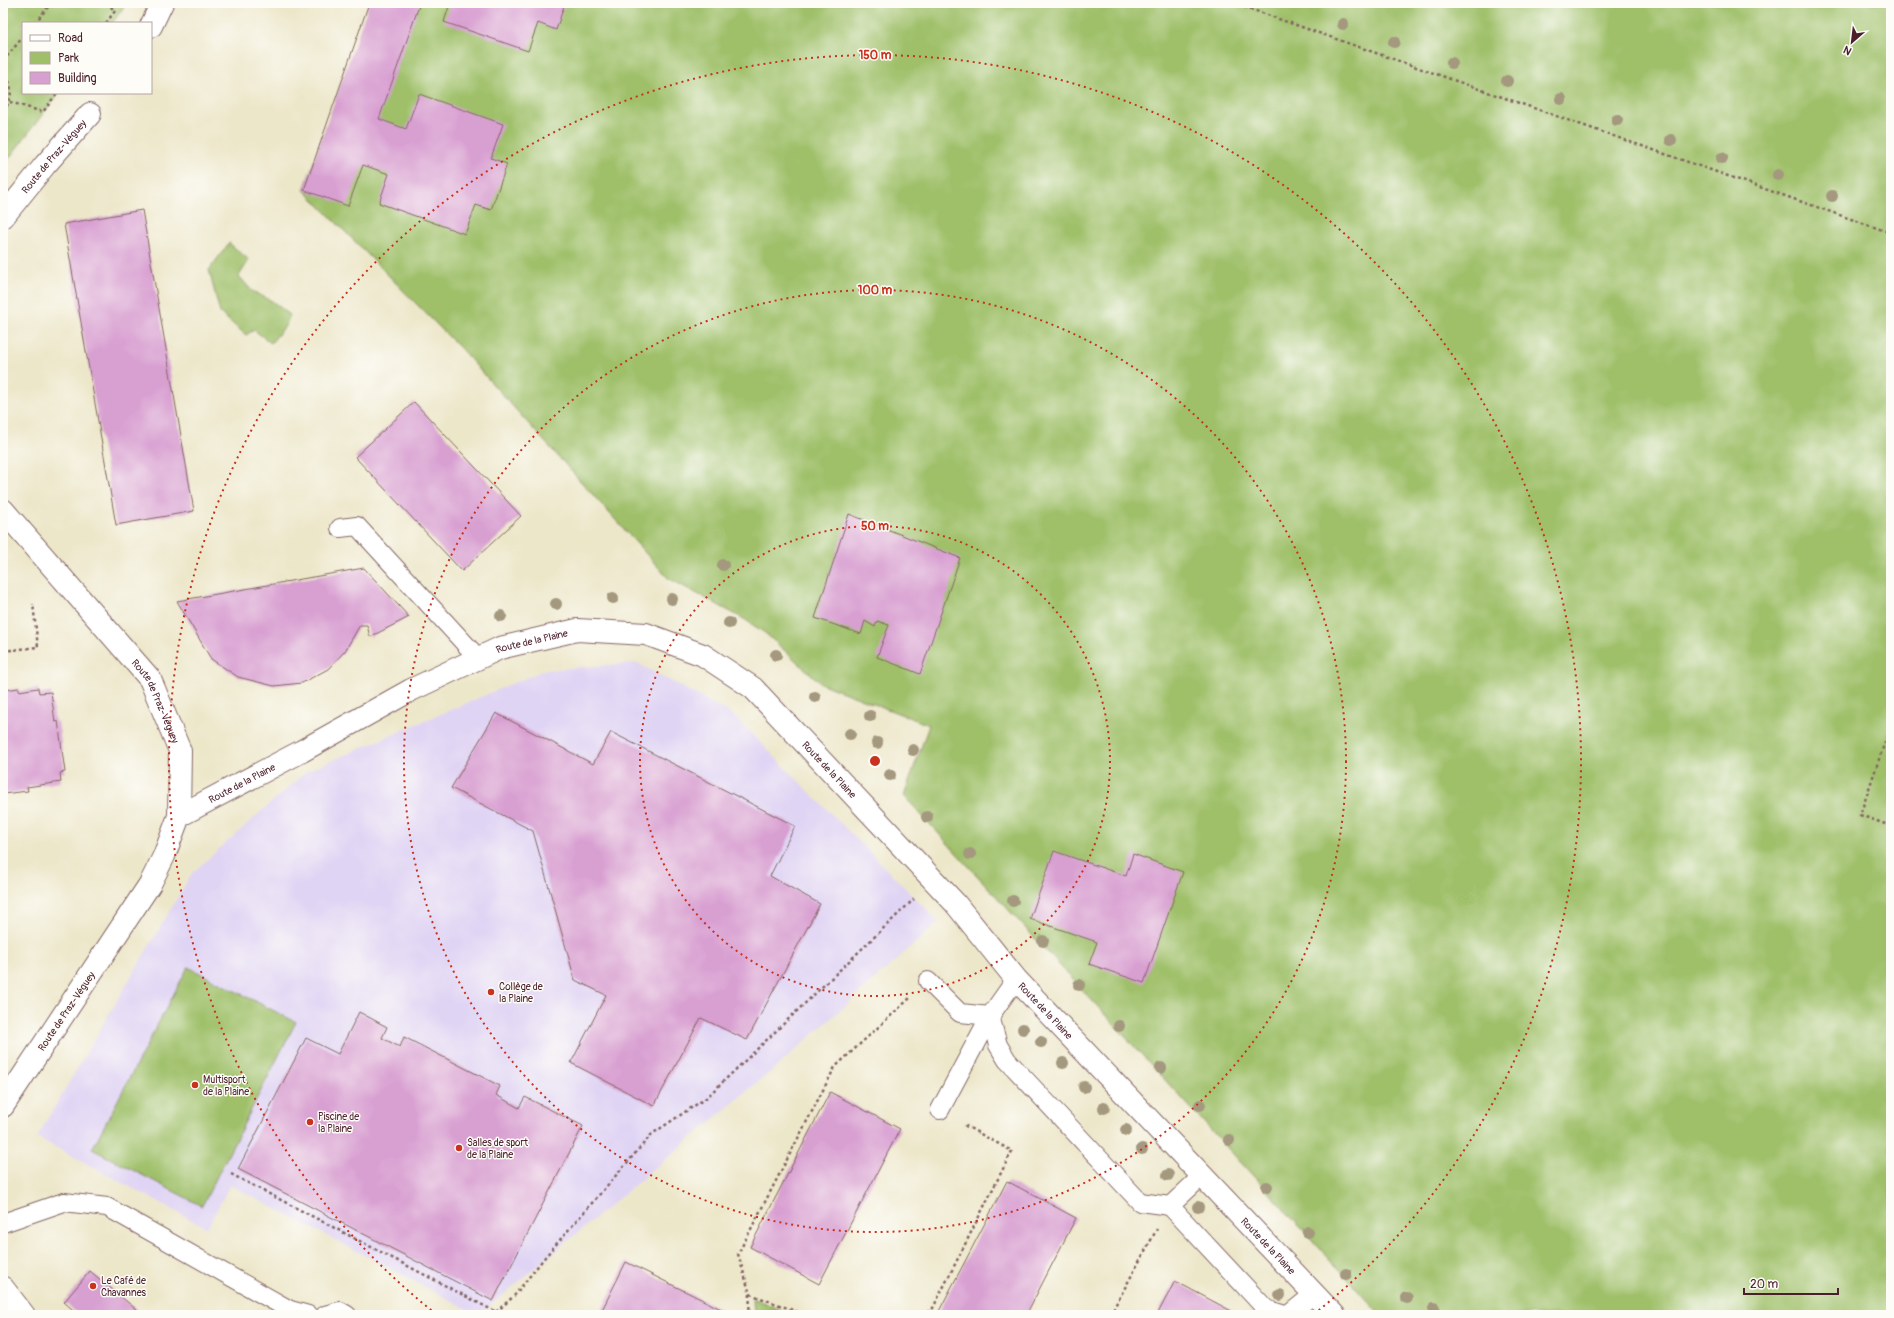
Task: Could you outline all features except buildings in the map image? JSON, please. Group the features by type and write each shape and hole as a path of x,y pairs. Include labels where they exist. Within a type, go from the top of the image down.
{"street":[{"path":"152,24 162,3"},
{"name":"Route de Praz-Véguey","path":"3,217 45,165 90,114"},
{"name":"Route de Praz-Véguey","path":"3,510 150,679 180,751 179,816 164,856 150,884 3,1106"},
{"name":"Route de la Plaine","path":"179,816 302,751 411,690 500,648 577,630 646,634 703,655 753,688 955,903 1016,979 1334,1315"},
{"path":"3,1288 24,1315"}],"lane":[{"path":"340,528 357,526 478,658"},
{"path":"940,1110 990,1016 1016,979"},
{"path":"928,981 960,1013 990,1016"},
{"path":"990,1016 998,1045 1007,1060 1140,1202 1170,1206 1266,1310 1286,1315 1314,1294"},
{"path":"1170,1206 1203,1175"},
{"path":"3,1223 64,1202 107,1207 290,1310 308,1315"},
{"path":"325,1315 340,1311 347,1315"}],"path":[{"path":"36,22 51,3"},
{"path":"107,3 115,11 107,22"},
{"path":"1233,3 1891,233"},
{"path":"3,61 22,38"},
{"path":"3,70 11,83 10,102 3,113"},
{"path":"10,102 43,112 56,94"},
{"path":"3,651 38,647 33,604"},
{"path":"1891,724 1860,815 1891,826"},
{"path":"231,1174 496,1314 514,1296 545,1257 652,1134 706,1098 933,881"},
{"path":"749,1315 750,1294 738,1254 834,1067 928,981"},
{"path":"922,1315 932,1310 1012,1151 958,1122"},
{"path":"1110,1315 1170,1206"},
{"path":"750,1294 806,1315"}],"shaded area":[{"name":"Collège de la Plaine","path":"637,663 732,714 939,922 782,1062 479,1315 230,1185 207,1228 37,1137 192,873 307,771 544,670"}],"green space":[{"path":"3,3 123,3 125,6 113,22 22,22 22,94 58,94 3,166"},
{"path":"370,3 1891,3 1891,1315 1381,1315 904,796 929,725 822,684 765,633 744,619 668,578 461,349 304,190"},
{"path":"229,243 249,260 239,276 252,291 272,301 290,315 286,325 271,343 254,330 246,335 220,313 209,270"},
{"name":"Multisport de la Plaine","path":"188,967 296,1022 202,1206 92,1149"},
{"path":"753,1298 793,1315 754,1315"}],"place":[{"name":"Collège de la Plaine","path":"491,992"},
{"name":"Multisport de la Plaine","path":"195,1085"},
{"name":"Piscine de la Plaine","path":"310,1122"},
{"name":"Salles de sport de la Plaine","path":"459,1148"},
{"name":"Le Café de Chavannes","path":"93,1286"}]}
